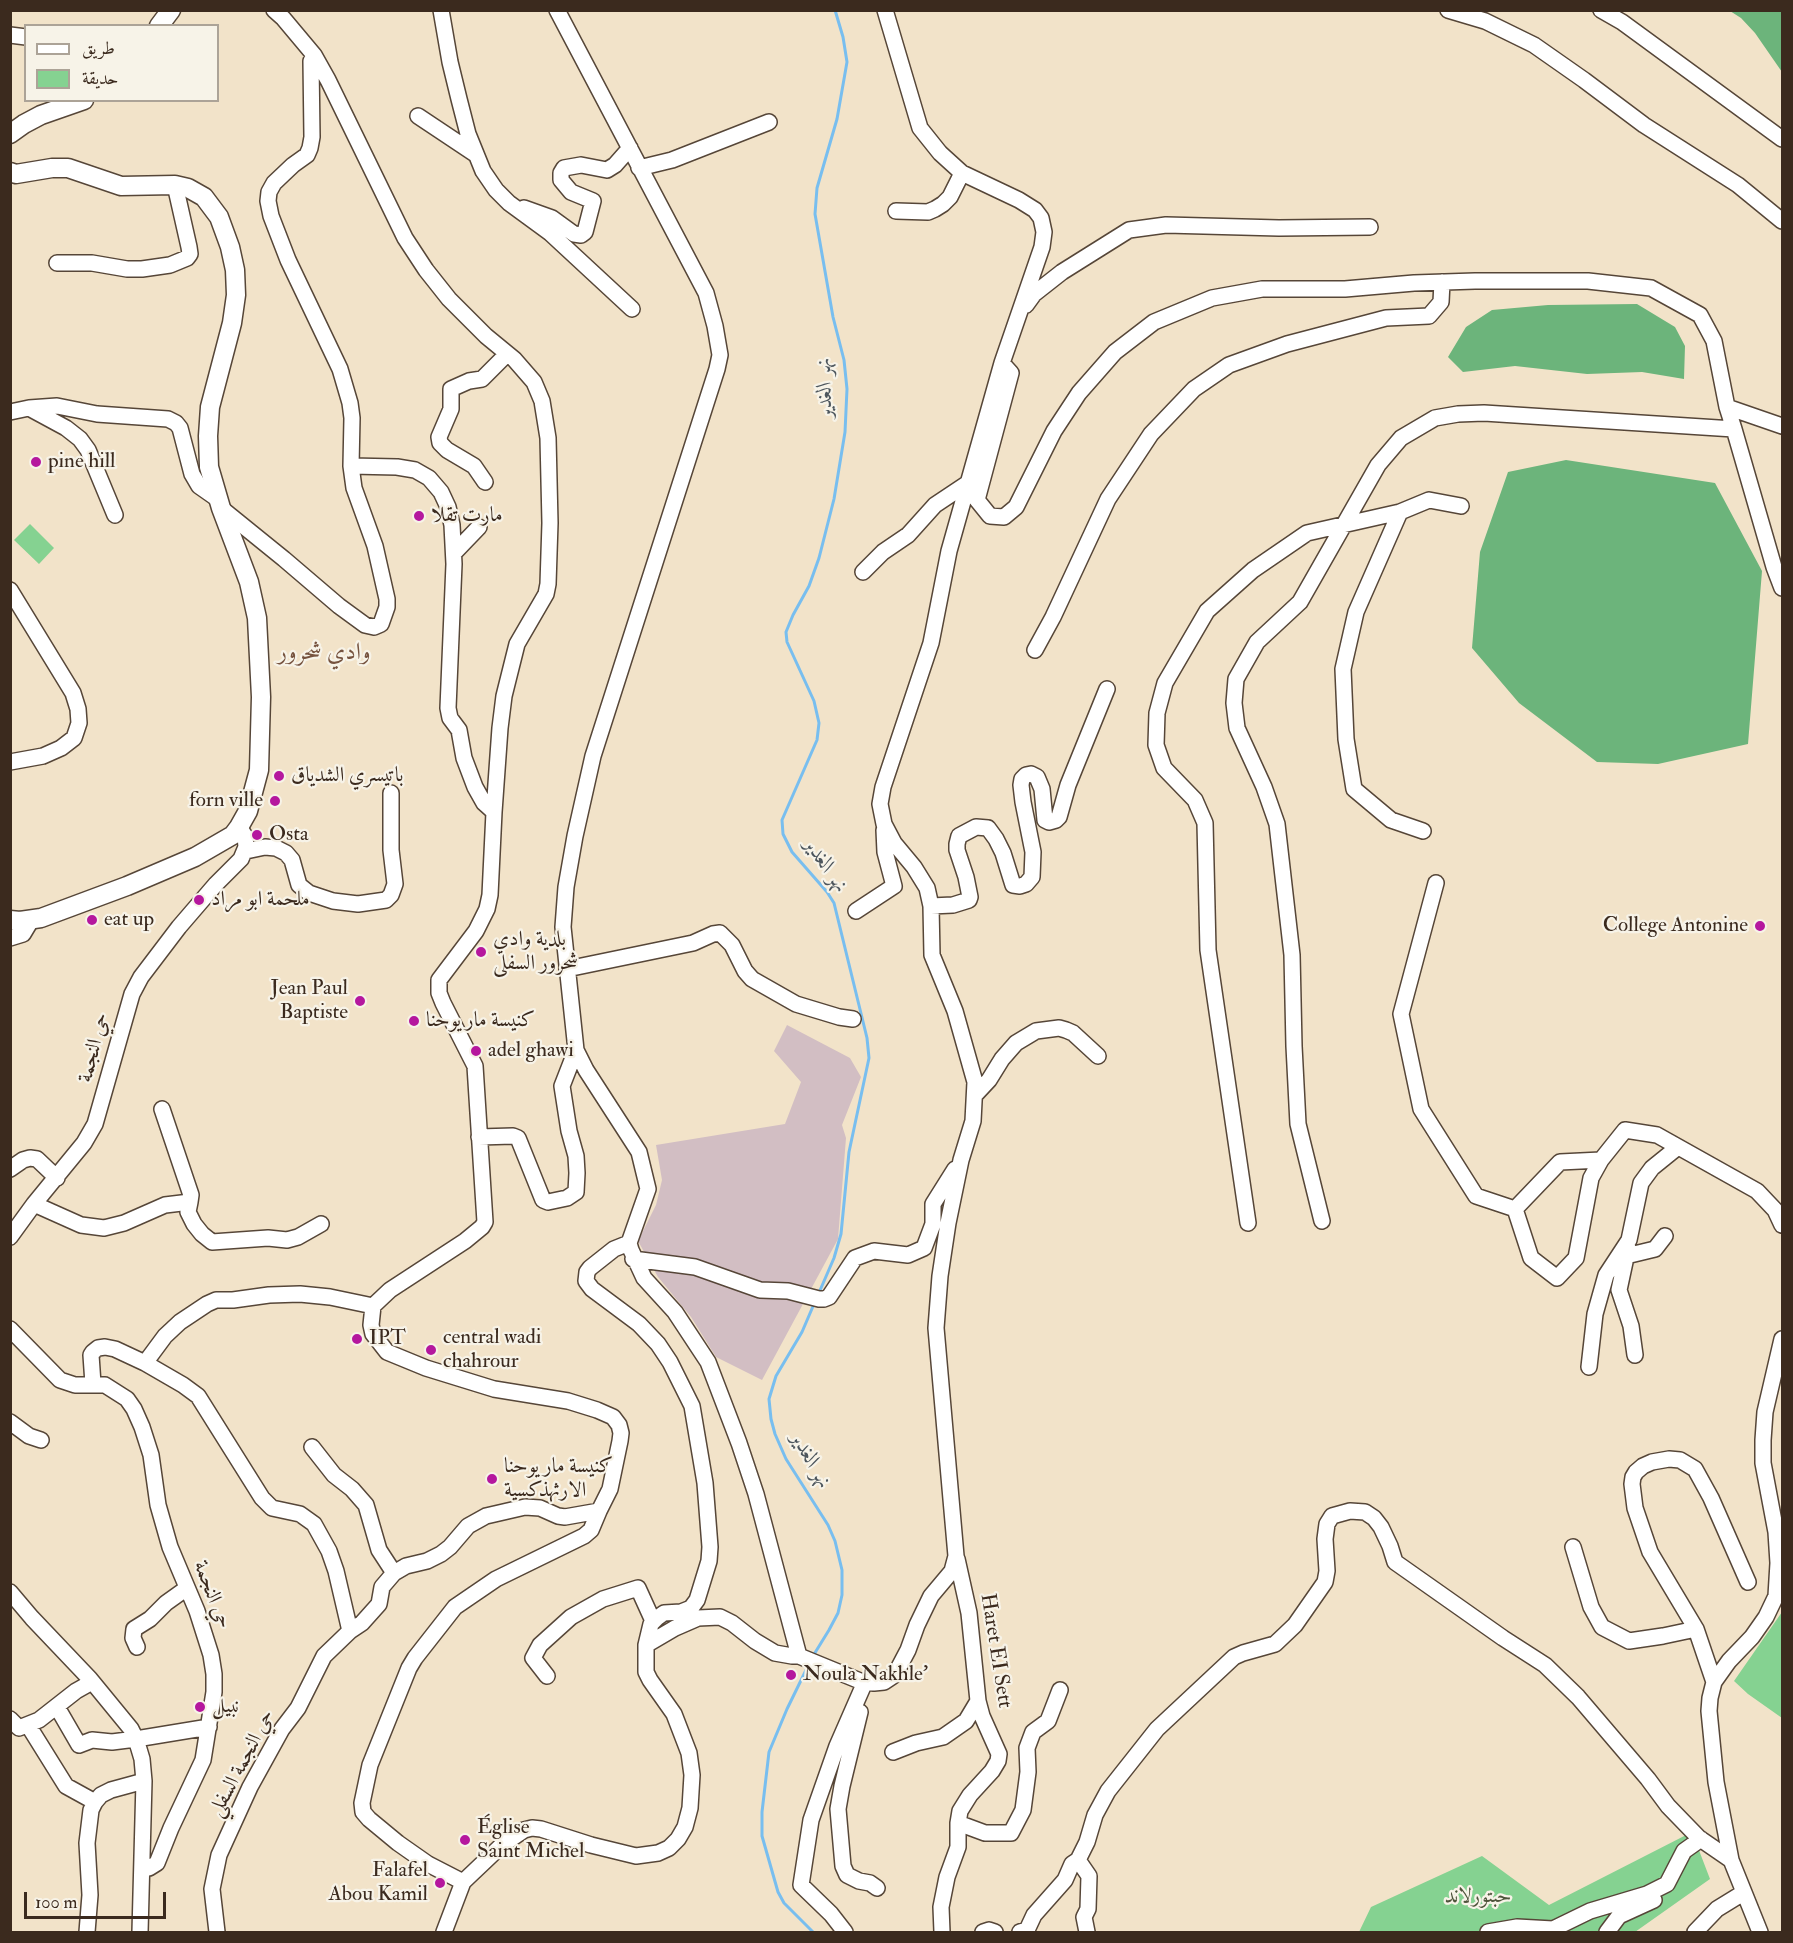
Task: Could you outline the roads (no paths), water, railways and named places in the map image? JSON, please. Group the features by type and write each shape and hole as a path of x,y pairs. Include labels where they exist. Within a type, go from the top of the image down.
{"main road":[{"path":"160,24 171,10"},
{"path":"10,134 41,115 78,102"},
{"path":"10,172 16,174 52,168 68,168 121,186 176,185 188,188 204,197 219,217 230,247 235,270 236,295 232,322 210,407 209,467 220,505 249,582 257,630 261,697 259,770 248,812 236,831 195,857 127,886 41,918 10,920"}],"street":[{"path":"274,10 296,32 314,56 405,238 426,270 449,299 534,382 542,401 550,466 550,572 546,594 517,644 513,658 500,728 490,895 487,909 476,931 439,980 439,993 443,1003 475,1066 485,1216 482,1227 465,1241 390,1290 373,1306 371,1325 373,1334 387,1352 396,1357 494,1389 574,1402 613,1417 621,1433 610,1490 591,1530 584,1536 496,1579 455,1607 409,1668 370,1765 362,1803 363,1812 405,1848 428,1864 463,1882"},
{"path":"441,10 450,62 475,154 483,171 496,190 509,203 550,233 632,309"},
{"path":"557,10 706,293 720,354 593,756 575,836 566,887 563,927 576,1050 586,1070 639,1152 646,1178 647,1195 629,1243 633,1259 644,1278 684,1325 708,1362 756,1494 799,1656"},
{"path":"856,910 894,886 885,852 884,824 880,804 883,787 931,644 949,550 1002,363 1042,247 1044,232 1041,218 1035,210 962,173 940,153 920,128 885,10"},
{"path":"1448,10 1485,21 1534,45 1644,125 1738,184 1782,221"},
{"path":"1601,10 1622,22 1782,139"},
{"path":"10,412 57,406 97,414 168,420 176,423 180,428 192,474 199,486 339,606 365,625 374,627 381,624 387,607 387,599 375,546 354,488 351,466 352,418 343,379 324,333 288,260 271,216 268,201 273,183 307,155 310,148 312,137 311,61 314,56"},
{"path":"418,116 475,154"},
{"path":"639,168 672,160 769,122"},
{"path":"509,203 552,218 574,234 581,235 585,231 593,201 571,192 561,180 564,168 581,165 607,170 615,165 630,148"},
{"path":"896,211 928,212 935,209 950,197 962,173"},
{"path":"57,263 92,263 142,269 170,265 187,258 190,254 189,247 176,185"},
{"path":"1018,318 1034,294 1062,272 1129,230 1166,225 1279,228 1370,227"},
{"path":"1002,363 1011,373 977,500 990,516 1004,517 1016,507 1054,430 1079,393 1115,352 1154,322 1212,298 1262,289 1345,289 1442,282 1588,281 1651,288 1700,315 1714,341 1727,407 1782,588"},
{"path":"1035,650 1053,617 1108,499 1151,434 1194,389 1229,365 1287,344 1386,318 1429,316 1441,302 1442,282"},
{"path":"485,482 474,466 442,446 439,437 451,409 451,389 482,379 507,354"},
{"path":"1727,407 1782,426"},
{"path":"29,408 66,428 80,439 88,450 115,515"},
{"path":"1322,1221 1298,1124 1292,955 1276,825 1264,787 1237,728 1234,703 1236,679 1257,642 1300,602 1378,465 1401,438 1435,418 1484,413 1734,429"},
{"path":"351,466 397,467 415,470 429,478 441,492 448,507 454,553 451,680 448,708 450,718 459,730 464,758 475,788 484,804 494,812"},
{"path":"863,572 884,552 908,535 935,505 968,483"},
{"path":"1248,1223 1208,950 1205,823 1195,800 1164,768 1156,745 1157,713 1165,683 1207,610 1253,570 1307,534 1400,512 1429,500 1461,506"},
{"path":"1400,512 1356,612 1343,669 1346,739 1354,789 1391,820 1423,831"},
{"path":"454,553 479,526"},
{"path":"10,590 73,693 79,723 74,738 61,748 43,756 10,762"},
{"path":"931,906 969,900 966,877 957,844 959,836 976,827 988,828 996,839 1013,885 1026,884 1032,877 1033,852 1023,802 1022,779 1031,774 1037,777 1042,789 1045,820 1049,822 1056,820 1107,689"},
{"path":"226,873 234,848 236,831 245,836 246,851 265,847 276,848 286,853 292,860 299,885 309,893 333,901 358,904 386,900 391,895 395,884 392,857 391,793"},
{"path":"633,1259 695,1267 760,1290 788,1291 814,1298 829,1297 855,1258 874,1251 908,1255 924,1248 933,1224 933,1204 961,1160 973,1121 975,1082 955,1011 933,955 931,906 927,888 914,867 894,843 884,824"},
{"name":"حي النجمة","path":"10,1237 84,1143 95,1124 124,1018 141,976 179,927 246,851"},
{"path":"1436,883 1401,1014 1421,1109 1476,1196 1515,1209"},
{"path":"10,938 23,934 32,919"},
{"path":"567,969 693,943 720,933 732,945 744,971 752,979 796,1004 853,1019"},
{"path":"975,1095 1016,1043 1036,1031 1059,1028 1066,1030 1073,1033 1098,1056"},
{"path":"479,1137 513,1136 518,1138 543,1200 548,1202 567,1198 576,1192 576,1156 569,1131 562,1086 576,1050"},
{"path":"162,1109 191,1195 189,1212 194,1224 207,1239 217,1242 268,1238 287,1240 298,1237 321,1224"},
{"path":"1515,1209 1531,1258 1557,1278 1576,1258 1591,1178 1601,1160 1625,1130 1657,1135 1757,1191 1774,1210 1782,1226"},
{"path":"1635,1355 1631,1326 1619,1290 1629,1240 1641,1183 1652,1168 1678,1147"},
{"path":"10,1169 22,1160 37,1159 57,1178"},
{"name":"Haret EI Sett","path":"959,1817 970,1796 998,1761 999,1754 982,1716 978,1701 969,1613 956,1556 936,1328 943,1255 961,1160"},
{"path":"1515,1209 1560,1162 1601,1160"},
{"path":"34,1204 81,1225 104,1228 124,1223 165,1205 190,1202"},
{"path":"1626,1256 1655,1249 1665,1236"},
{"path":"1589,1367 1595,1314 1606,1275 1629,1240"},
{"path":"444,1932 463,1882 502,1845 524,1830 532,1828 636,1856 658,1853 669,1848 685,1827 690,1808 692,1775 689,1753 674,1714 646,1672 646,1646 653,1621 664,1613 681,1612 691,1608 697,1600 706,1572 710,1547 705,1483 692,1406 670,1362 658,1344 639,1324 592,1290 586,1281 590,1268 614,1250 629,1243"},
{"path":"145,1363 165,1336 180,1322 216,1300 300,1294 330,1297 373,1306"},
{"name":"حي النجمة","path":"10,1329 60,1380 75,1385 105,1385 127,1399 142,1427 153,1465 155,1490 162,1522 211,1655 214,1674 213,1706 203,1760 159,1859 149,1868 142,1867"},
{"path":"1760,1932 1731,1860 1716,1782 1709,1711 1714,1682 1729,1661 1752,1637 1766,1617 1776,1596 1779,1563 1776,1532 1763,1463 1763,1440 1765,1412 1782,1339"},
{"path":"93,1384 91,1355 98,1348 105,1347 115,1349 145,1363 183,1384 198,1396 254,1487 272,1508 300,1514 314,1524 329,1551 336,1571 350,1631"},
{"path":"10,1422 29,1436 41,1440"},
{"path":"312,1447 334,1475 352,1488 366,1505 379,1550 394,1574 406,1566 427,1561 441,1554 468,1526 495,1513 525,1507 540,1508 566,1517 599,1511"},
{"path":"1714,1682 1696,1629 1650,1552 1635,1508 1633,1477 1643,1466 1652,1462 1680,1460 1695,1469 1711,1498 1748,1582"},
{"path":"1020,1932 1027,1930 1034,1915 1065,1880 1072,1864 1078,1860 1087,1842 1095,1815 1108,1791 1157,1729 1234,1658 1243,1653 1275,1644 1295,1625 1325,1582 1327,1524 1332,1516 1350,1511 1365,1512 1374,1518 1381,1527 1395,1562 1545,1665 1578,1697 1668,1806 1701,1839 1731,1860"},
{"path":"1573,1547 1591,1607 1602,1627 1629,1641 1696,1629"},
{"path":"646,1646 685,1623 698,1618 720,1617 775,1653 799,1656 864,1686 884,1682 898,1669 931,1596 952,1571 956,1556"},
{"name":"حي النجمة السفلي","path":"217,1932 212,1889 219,1855 250,1787 282,1729 298,1708 324,1656 350,1631 362,1623 379,1604 382,1587 394,1574"},
{"path":"137,1647 133,1638 134,1629 188,1588"},
{"path":"547,1676 533,1658 540,1645 571,1617 603,1599 638,1588 653,1621"},
{"path":"10,1592 92,1682 131,1729 136,1739 142,1759 144,1781 140,1932"},
{"path":"10,1719 19,1728 28,1725 39,1720 92,1682"},
{"path":"864,1686 862,1708 838,1809 843,1866 847,1875 870,1883 877,1888"},
{"path":"845,1932 831,1914 801,1885 811,1820 837,1746 864,1686"},
{"path":"942,1932 941,1908 947,1877 957,1847 959,1817 985,1833 1011,1833 1023,1810 1028,1772 1027,1748 1033,1732 1047,1721 1060,1690"},
{"path":"892,1752 916,1743 943,1737 966,1721 978,1701"},
{"path":"57,1707 79,1745 92,1740 112,1742 209,1727"},
{"path":"28,1725 66,1786 95,1802"},
{"path":"87,1932 90,1895 87,1843 89,1820 95,1802 101,1795 111,1790 144,1781"},
{"path":"1488,1932 1517,1927 1553,1929 1590,1911 1647,1894 1667,1884 1684,1851 1701,1839"},
{"path":"1608,1932 1619,1916 1651,1902 1681,1875 1692,1853 1714,1849"},
{"path":"1078,1860 1089,1876 1088,1909 1084,1917 1087,1932"},
{"path":"1695,1932 1717,1909 1743,1893"},
{"path":"983,1932 989,1930 994,1932"}],"waterway":[{"name":"نهر الغدير","path":"818,1295 834,1258 841,1234 849,1152 869,1058 867,1038 834,903 792,852 783,834 782,820 817,740 819,723 814,701 787,642 786,632 809,586 819,558 834,499 845,432 847,389 844,360 833,317 815,214 817,188 837,119 847,62 835,10"},
{"name":"نهر الغدير","path":"813,1656 838,1613 842,1595 842,1570 835,1541 828,1525 786,1459 775,1434 769,1399 776,1376 802,1332 814,1304"},
{"name":"نهر الغدير","path":"808,1666 769,1752 762,1812 762,1836 778,1892 784,1903 813,1932"}],"place":[{"name":"pine hill","path":"36,462"},
{"name":"مارت تقلا","path":"419,516"},
{"name":"باتيسري الشدياق","path":"279,776"},
{"name":"forn ville","path":"275,801"},
{"name":"Osta","path":"257,835"},
{"name":"ملحمة ابو مراد","path":"199,900"},
{"name":"eat up","path":"92,920"},
{"name":"College Antonine","path":"1760,926"},
{"name":"بلدية وادي شحرور السفلى","path":"481,952"},
{"name":"Jean Paul Baptiste","path":"360,1001"},
{"name":"كنيسة مار يوحنا","path":"414,1021"},
{"name":"adel ghawi","path":"476,1051"},
{"name":"IPT","path":"357,1339"},
{"name":"central wadi chahrour","path":"431,1350"},
{"name":"كنيسة مار يوحنا الارثهذكسية","path":"492,1479"},
{"name":"Noula Nakhle'","path":"791,1675"},
{"name":"نبيل","path":"200,1707"},
{"name":"Église Saint Michel","path":"465,1840"},
{"name":"Falafel Abou Kamil","path":"440,1883"}],"district":[{"name":"وادي شحرور","path":"324,654"}],"park label":[{"name":"حبتورلاند","path":"1478,1897"}]}
